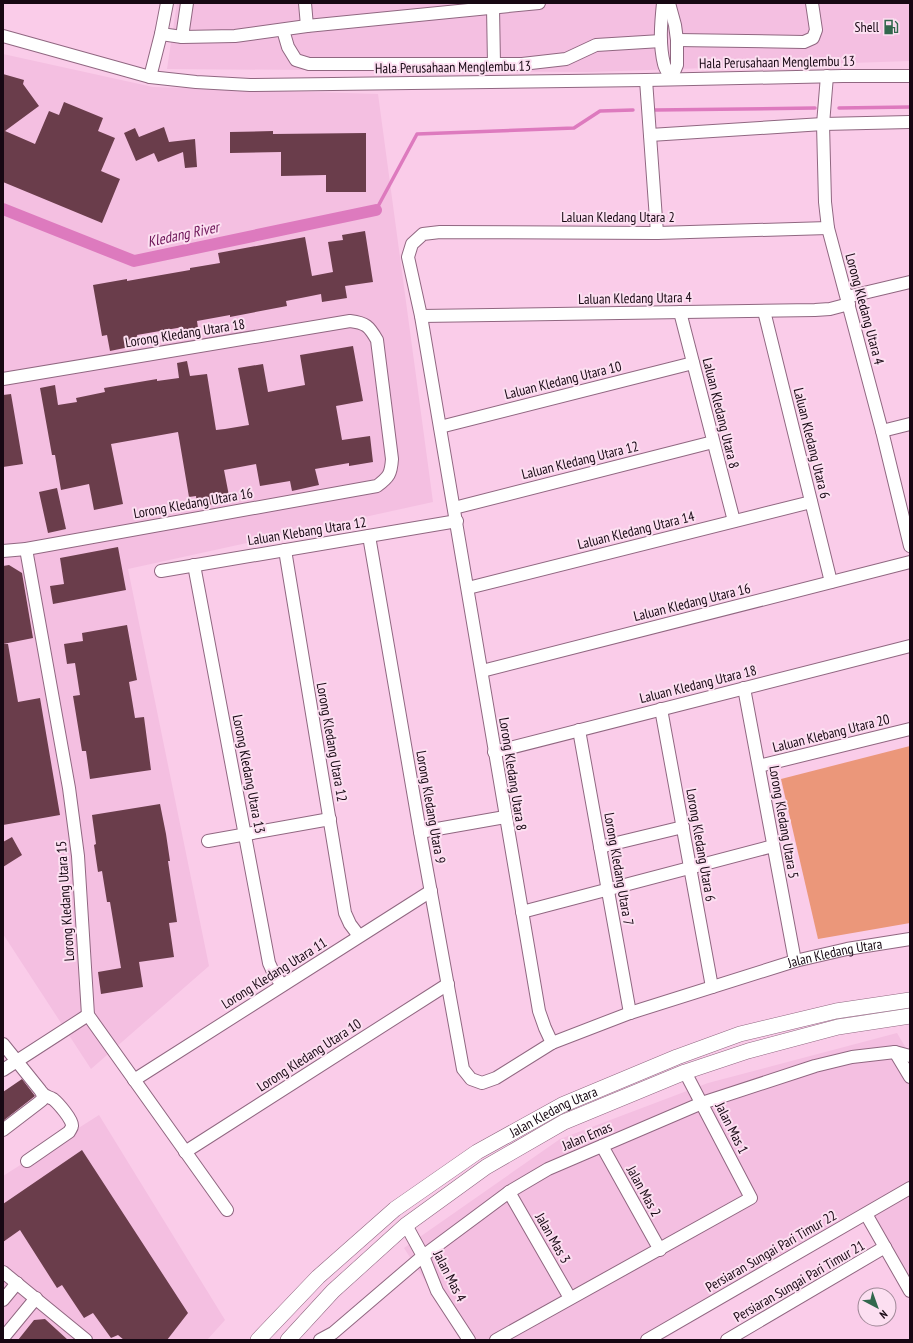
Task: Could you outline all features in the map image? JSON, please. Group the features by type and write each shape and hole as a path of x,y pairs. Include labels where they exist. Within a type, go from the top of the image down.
{"main road":[{"name":"Jalan Kledang Utara","path":"258,1340 318,1277 395,1209 477,1152 562,1105 677,1057 740,1034 836,1011 910,1000"},
{"name":"Jalan Kledang Utara","path":"288,1340 333,1291 406,1225 486,1167 564,1122 685,1072 748,1051 838,1027 910,1016"}],"street":[{"path":"150,77 162,34 167,3"},
{"path":"182,37 187,3"},
{"path":"305,3 307,26"},
{"path":"162,34 182,37 235,36 307,26 485,6 539,3"},
{"path":"663,3 660,24 661,41 664,65 671,79"},
{"path":"669,3 675,25 677,40 677,65 671,79"},
{"path":"677,40 804,42 813,38 816,30 812,3"},
{"path":"485,6 494,64"},
{"path":"283,30 288,47 296,60 309,64 522,64 566,59 596,45 661,41"},
{"name":"Hala Perusahaan Menglembu 13","path":"3,36 150,77 196,82 250,85 910,76"},
{"name":"Lorong Kledang Utara 4","path":"826,76 823,124 825,202 828,228 882,431 910,546"},
{"path":"646,80 656,233"},
{"path":"650,135 823,124 910,122"},
{"name":"Laluan Kledang Utara 2","path":"412,244 423,234 440,232 656,233 828,228"},
{"name":"Lorong Kledang Utara 8","path":"412,244 408,257 421,316 457,521 505,817 539,1011 552,1043"},
{"name":"Laluan Kledang Utara 4","path":"421,316 830,309 848,300 910,282"},
{"name":"Laluan Kledang Utara 6","path":"764,311 831,582"},
{"name":"Laluan Kledang Utara 8","path":"680,312 734,521"},
{"name":"Lorong Kledang Utara 18","path":"3,379 350,321 361,322 370,328 377,340 392,459 391,471 386,480"},
{"name":"Laluan Kledang Utara 10","path":"440,427 693,363"},
{"path":"882,431 910,424"},
{"name":"Laluan Kledang Utara 12","path":"454,508 714,442"},
{"name":"Lorong Kledang Utara 16","path":"3,551 26,549 377,486 386,480"},
{"name":"Laluan Kledang Utara 14","path":"468,588 811,502"},
{"name":"Laluan Klebang Utara 12","path":"161,571 457,521"},
{"name":"Lorong Kledang Utara 9","path":"369,536 430,891 463,1068 471,1080"},
{"name":"Lorong Kledang Utara 15","path":"26,549 69,788 78,856 88,1014"},
{"name":"Lorong Kledang Utara 12","path":"285,550 345,913 350,924 359,936"},
{"name":"Laluan Kledang Utara 16","path":"482,671 910,562"},
{"name":"Lorong Kledang Utara 13","path":"194,565 269,964 282,985"},
{"name":"Laluan Kledang Utara 18","path":"494,752 910,646"},
{"name":"Lorong Kledang Utara 5","path":"744,688 795,961"},
{"name":"Lorong Kledang Utara 6","path":"661,709 712,987"},
{"name":"Laluan Klebang Utara 20","path":"759,766 910,729"},
{"name":"Lorong Kledang Utara 7","path":"579,730 630,1013"},
{"path":"420,832 505,817"},
{"path":"208,841 330,819"},
{"path":"600,847 682,827"},
{"path":"522,912 773,846"},
{"name":"Lorong Kledang Utara 11","path":"134,1080 430,891"},
{"name":"Jalan Kledang Utara","path":"471,1080 482,1083 496,1078 552,1043 630,1013 795,961 847,949 910,939"},
{"name":"Lorong Kledang Utara 10","path":"185,1152 448,984"},
{"path":"3,1070 88,1014 227,1210"},
{"path":"3,1044 43,1095 52,1099 59,1105 72,1123 72,1127 69,1132 27,1161"},
{"path":"895,1052 910,1077"},
{"name":"Jalan Emas","path":"320,1340 333,1332 423,1256 509,1192 548,1169 702,1103 815,1066 852,1057 895,1052 910,1056"},
{"name":"Jalan Mas 1","path":"660,1250 751,1198 685,1072"},
{"path":"3,1130 42,1100 43,1095"},
{"name":"Jalan Mas 2","path":"602,1146 660,1250"},
{"name":"Persiaran Sungai Pari Timur 22","path":"647,1340 910,1188"},
{"name":"Jalan Mas 3","path":"509,1192 570,1298"},
{"path":"866,1214 885,1247 907,1277 910,1291"},
{"name":"Jalan Mas 4","path":"406,1225 423,1256 437,1291 469,1340"},
{"name":"Persiaran Sungai Pari Timur 21","path":"727,1340 885,1247"},
{"path":"496,1340 570,1298 660,1250"},
{"path":"3,1272 86,1340"},
{"path":"3,1300 17,1283"},
{"path":"3,1338 36,1298"}],"shaded area":[{"path":"177,3 910,3 910,61 591,72 167,69"},
{"path":"3,54 153,87 378,94 433,502 128,569 209,966 91,1069 3,934"},
{"path":"910,746 910,923 818,939 781,779"},
{"path":"897,1033 910,1055 910,1279 904,1282 867,1218 662,1340 463,1340 404,1248 560,1139 708,1083"},
{"path":"99,1115 225,1320 207,1340 3,1340 3,1176"}],"building":[{"path":"3,74 24,80 23,84 39,106 5,131 35,144 49,111 59,115 64,102 103,118 98,131 115,138 101,171 120,179 102,223 3,182"},
{"path":"164,127 169,142 195,139 197,167 185,168 183,152 158,162 154,153 136,161 124,133 135,128 139,137"},
{"path":"273,131 273,134 366,133 366,192 326,192 326,175 281,176 281,152 230,153 230,132"},
{"path":"365,231 373,282 345,286 347,298 322,302 321,294 286,301 287,306 230,317 230,315 197,321 199,335 185,337 183,327 137,335 139,345 110,351 107,335 102,336 93,285 127,279 127,281 190,270 190,268 220,263 218,253 305,237 312,276 333,272 328,242 343,240 342,235"},
{"path":"353,346 363,401 336,406 342,440 370,436 373,462 349,466 349,463 315,469 319,485 292,491 290,481 260,486 256,464 224,470 230,501 197,507 196,496 189,497 178,432 111,444 123,504 94,510 89,484 61,490 55,455 52,455 40,388 55,385 58,405 77,402 76,398 105,392 104,388 157,379 157,381 179,378 177,363 187,361 190,376 207,374 216,430 225,429 249,425 238,368 263,364 268,392 305,385 300,355"},
{"path":"11,394 23,464 3,467 3,395"},
{"path":"57,488 66,529 48,533 39,492"},
{"path":"118,547 126,590 53,604 50,586 64,584 60,558"},
{"path":"9,565 22,573 33,638 3,644 3,566"},
{"path":"127,625 137,680 129,682 135,718 144,717 151,770 90,779 86,751 82,751 73,696 80,695 75,663 67,664 64,644 83,641 82,633"},
{"path":"3,644 8,644 18,702 40,698 60,815 3,825"},
{"path":"160,804 170,861 168,861 177,922 169,923 174,957 139,962 143,987 101,994 98,972 121,968 110,902 107,902 102,871 98,872 92,815"},
{"path":"12,837 22,855 3,867 3,842"},
{"path":"22,1079 35,1096 3,1121 3,1092"},
{"path":"82,1150 188,1313 167,1340 124,1340 118,1335 111,1338 93,1313 84,1318 62,1285 57,1288 20,1230 3,1242 3,1204"},
{"path":"45,1319 68,1340 18,1340 34,1320"}],"waterway":[{"path":"839,108 910,107"},
{"path":"655,110 815,108"},
{"path":"376,210 417,134 574,128 600,111 633,110"},
{"name":"Kledang River","path":"3,209 134,261 376,210"}],"place":[{"name":"Shell","path":"891,27"}]}
